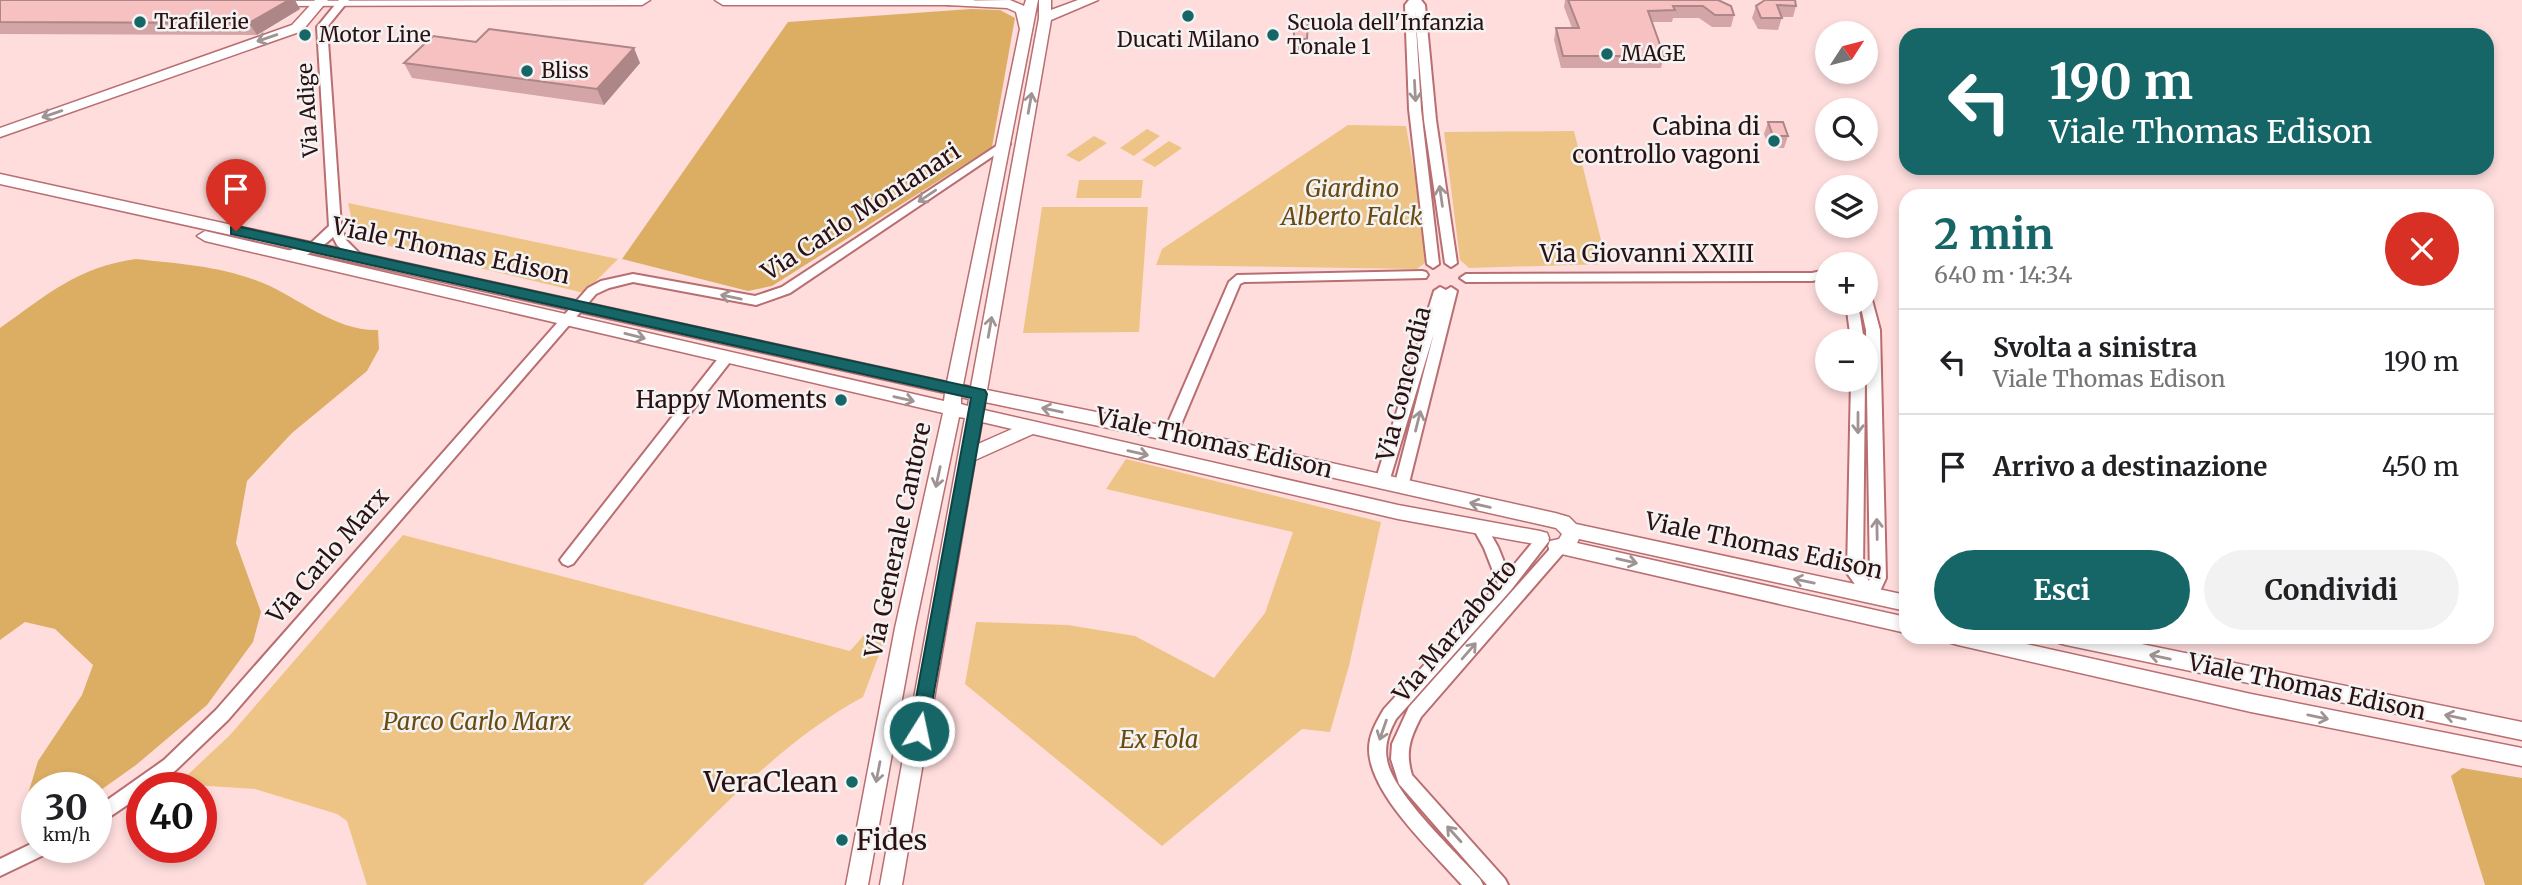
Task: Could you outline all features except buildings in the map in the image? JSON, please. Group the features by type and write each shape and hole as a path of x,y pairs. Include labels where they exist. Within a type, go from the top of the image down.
{"main road":[{"path":"256,1 642,0"},
{"path":"723,0 967,0"}],"street":[{"path":"297,28 322,0"},
{"name":"Via Adige","path":"335,226 322,27 344,0"},
{"path":"941,0 955,3 1010,4 1022,10 1026,30"},
{"name":"Via Generale Cantore","path":"857,885 905,628 952,410 954,388 1032,0"},
{"name":"Via Generale Cantore","path":"891,885 969,456 1045,18 1045,0"},
{"path":"1045,18 1070,6 1092,0"},
{"path":"1433,264 1415,109 1410,5 1415,0 1420,5 1430,121 1451,263"},
{"path":"0,132 297,28 322,27"},
{"name":"Via Carlo Montanari","path":"574,312 592,291 605,284 633,278 740,299 756,301 769,298 786,290 1004,144"},
{"name":"Viale Thomas Edison","path":"0,179 357,257 574,312 725,359 1398,512 1899,602"},
{"name":"Viale Thomas Edison","path":"0,190 289,255 890,373 1563,522 1553,539"},
{"path":"289,255 314,248 328,237 335,226"},
{"path":"335,226 341,242 357,257"},
{"path":"1451,263 1461,268 1466,278 1464,284 1446,291 1430,287 1422,275 1426,268 1433,264 1451,263"},
{"path":"1171,434 1235,282 1241,278 1422,275"},
{"name":"Via Giovanni XXIII","path":"1466,278 1815,276"},
{"name":"Via Concordia","path":"1382,482 1446,291"},
{"name":"Via Concordia","path":"1401,487 1446,291"},
{"name":"Via Carlo Marx","path":"112,807 148,783 208,730 574,312"},
{"path":"1870,315 1873,330 1878,578 1871,596 1870,616"},
{"path":"568,560 725,359"},
{"path":"877,393 890,373"},
{"path":"1858,392 1855,573 1871,596"},
{"path":"969,456 1031,428"},
{"path":"1547,520 1538,528 1553,539"},
{"name":"Via Marzabotto","path":"1480,528 1491,547 1506,586"},
{"name":"Viale Thomas Edison","path":"1553,539 1899,623"},
{"name":"Via Marzabotto","path":"1474,885 1386,784 1377,752 1382,725 1506,586 1553,539"},
{"name":"Via Marzabotto","path":"1499,885 1405,779 1397,757 1401,739 1415,712 1553,539"},
{"name":"Viale Thomas Edison","path":"1989,644 2251,703 2522,757"},
{"name":"Viale Thomas Edison","path":"2100,644 2522,731"},
{"path":"0,867 21,857"}],"green space":[{"name":"Giardino Alberto Falck","path":"1348,125 1406,126 1430,259 1417,269 1156,265 1162,249"},
{"path":"1147,129 1160,136 1134,156 1120,148"},
{"name":"Giardino Alberto Falck","path":"1574,131 1607,264 1469,268 1460,260 1444,132"},
{"path":"1094,136 1107,143 1079,162 1066,155"},
{"path":"1169,141 1182,148 1155,167 1142,160"},
{"path":"1079,180 1143,180 1141,198 1076,198"},
{"path":"348,203 618,259 584,293 356,238"},
{"path":"1042,207 1148,207 1139,332 1023,333"},
{"name":"Ex Fola","path":"1126,459 1381,522 1349,666 1330,732 1302,729 1162,846 965,684 976,622 1068,625 1135,636 1214,678 1265,613 1293,532 1106,489"},
{"name":"Parco Carlo Marx","path":"403,535 850,651 865,634 891,623 863,697 832,715 775,759 643,885 367,885 347,821 337,814 255,789 217,787 217,772 191,772 230,735"}],"shaded area":[{"path":"971,9 1000,10 1015,18 992,147 772,286 748,291 622,259 788,22"},
{"path":"136,259 185,264 247,277 333,320 362,329 378,330 379,349 367,371 292,433 247,481 236,543 261,612 253,642 207,705 112,782 112,772 35,772 38,761 82,695 93,665 55,629 25,622 0,640 0,328 64,284 115,263"},
{"path":"2462,768 2522,778 2522,885 2485,885 2451,776"}],"place":[{"name":"Ducati Milano","path":"1188,16"},
{"name":"Trafilerie","path":"140,22"},
{"name":"Motor Line","path":"305,35"},
{"name":"Scuola dell'Infanzia Tonale 1","path":"1273,35"},
{"name":"MAGE","path":"1607,54"},
{"name":"Bliss","path":"527,71"},
{"name":"Cabina di controllo vagoni","path":"1774,141"},
{"name":"Happy Moments","path":"841,400"},
{"name":"VeraClean","path":"852,782"},
{"name":"Fides","path":"842,840"}],"route":[{"path":"236,231 979,394 919,731"}]}
